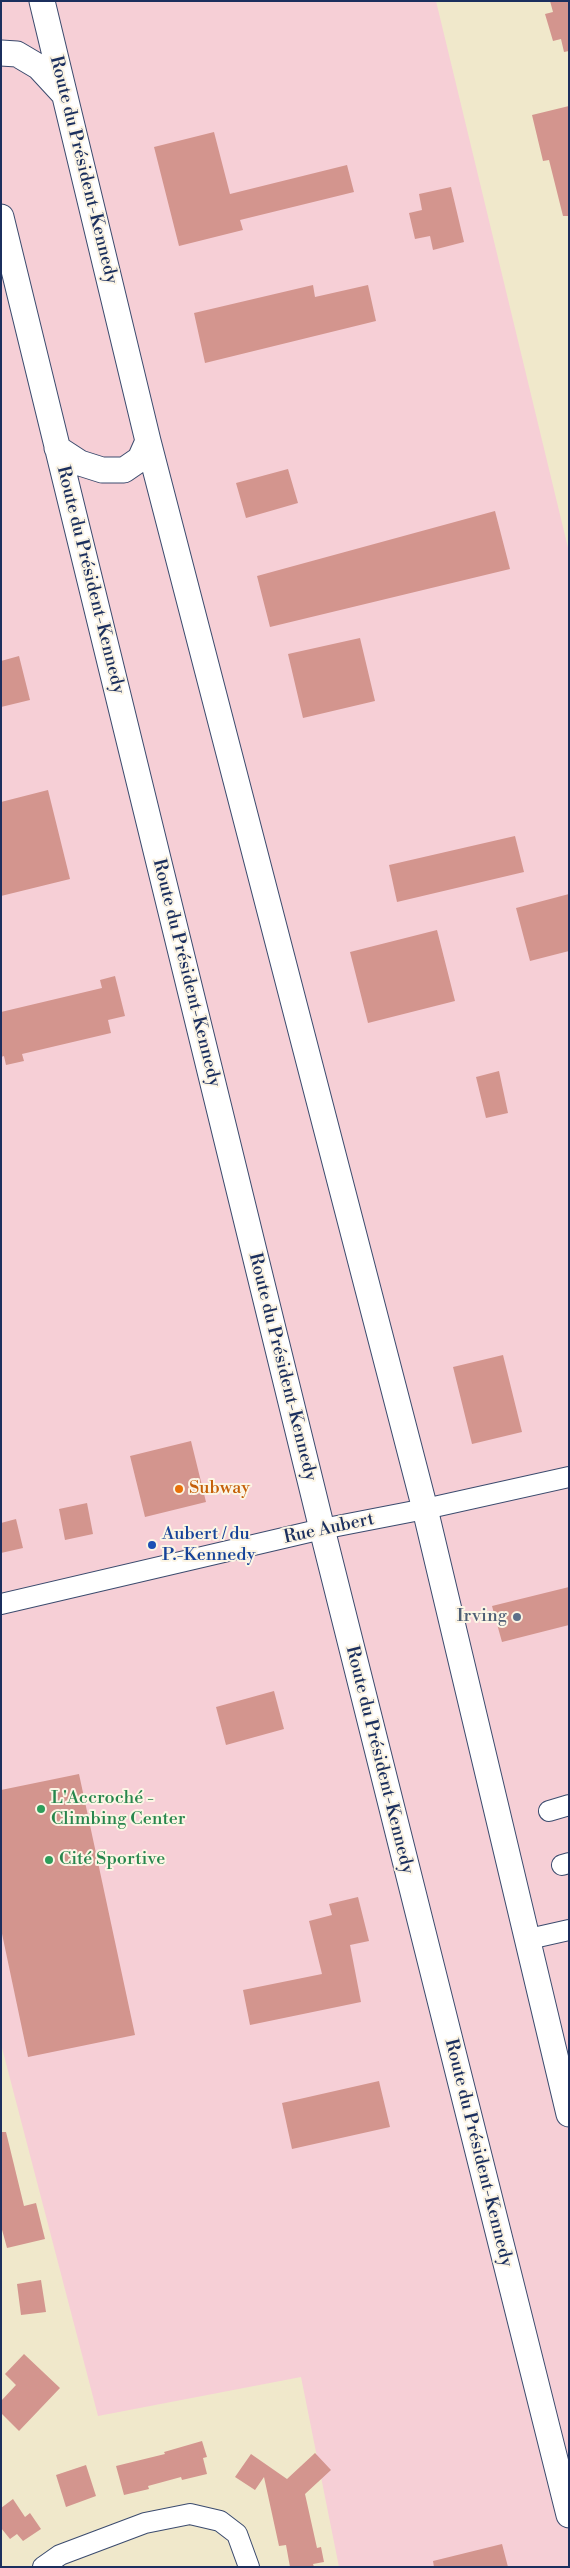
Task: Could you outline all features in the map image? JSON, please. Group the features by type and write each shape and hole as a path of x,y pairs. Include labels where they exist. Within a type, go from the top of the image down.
{"main road":[{"name":"Route du Président-Kennedy","path":"42,1 148,441 425,1509 569,2114"},
{"path":"1,53 17,54 39,67 64,95"},
{"name":"Route du Président-Kennedy","path":"1,217 322,1529 569,2515"},
{"path":"57,448 80,463 102,470 124,470 140,459 148,441"}],"street":[{"name":"Rue Aubert","path":"1,1604 322,1529 425,1509 569,1477"},
{"path":"549,1811 569,1805"},
{"path":"529,1940 569,1930"},
{"path":"43,2567 60,2555 146,2523 190,2514 220,2521 237,2534 249,2567"}],"shaded area":[{"path":"1,1 436,1 569,552 569,2567 339,2567 301,2377 98,2416 1,2044"}],"building":[{"path":"550,1 569,1 569,51 564,52 561,39 553,41 545,14 553,12"},
{"path":"569,106 569,216 563,216 549,160 543,161 532,115"},
{"path":"214,132 230,194 347,165 354,192 240,220 243,230 179,246 154,147"},
{"path":"451,187 464,242 433,250 430,236 415,239 409,213 422,210 419,194"},
{"path":"313,285 315,297 368,285 376,321 205,363 194,313"},
{"path":"288,469 298,503 246,518 236,483"},
{"path":"495,511 510,569 270,627 257,576"},
{"path":"360,638 375,701 303,718 288,654"},
{"path":"19,656 30,700 1,707 1,661"},
{"path":"48,790 70,879 1,896 1,802"},
{"path":"515,836 524,872 397,902 389,865"},
{"path":"569,894 569,951 530,961 516,908"},
{"path":"437,930 455,1001 368,1023 350,952"},
{"path":"115,976 125,1016 108,1020 111,1033 22,1054 24,1061 6,1065 4,1056 1,1057 1,1012 102,988 100,980"},
{"path":"499,1071 508,1113 486,1118 476,1077"},
{"path":"503,1355 522,1432 472,1444 453,1367"},
{"path":"191,1441 206,1502 145,1517 130,1456"},
{"path":"87,1503 93,1534 65,1540 59,1509"},
{"path":"16,1519 23,1548 1,1553 1,1523"},
{"path":"569,1587 569,1625 502,1642 492,1606"},
{"path":"274,1691 284,1729 226,1745 216,1707"},
{"name":"Cité Sportive","path":"79,1774 135,2035 28,2057 1,1929 1,1790"},
{"path":"358,1897 369,1941 350,1945 361,2002 250,2025 243,1990 322,1974 309,1921 332,1915 329,1904"},
{"path":"379,2081 390,2127 292,2149 282,2103"},
{"path":"1,2132 6,2132 24,2206 36,2203 45,2239 7,2248 1,2226"},
{"path":"41,2280 46,2312 21,2315 17,2284"},
{"path":"24,2354 60,2388 19,2431 1,2413 1,2401 16,2385 5,2374"},
{"path":"202,2441 207,2457 203,2458 207,2474 182,2480 181,2477 148,2486 149,2489 124,2495 116,2466 165,2454 164,2452"},
{"path":"315,2453 331,2470 305,2494 317,2548 321,2547 324,2562 313,2564 314,2567 290,2567 286,2545 279,2546 264,2477 255,2490 235,2477 251,2454 287,2479"},
{"path":"86,2465 96,2496 66,2507 56,2475"},
{"path":"13,2499 25,2517 30,2513 41,2529 23,2541 17,2534 10,2539 1,2528 1,2508"},
{"path":"502,2544 508,2567 434,2567 433,2561"}],"place":[{"name":"Subway","path":"179,1489"},
{"name":"Aubert / du P.-Kennedy","path":"152,1545"},
{"name":"Irving","path":"517,1617"},
{"name":"L'Accroché - Climbing Center","path":"41,1809"},
{"name":"Cité Sportive","path":"49,1860"}]}
